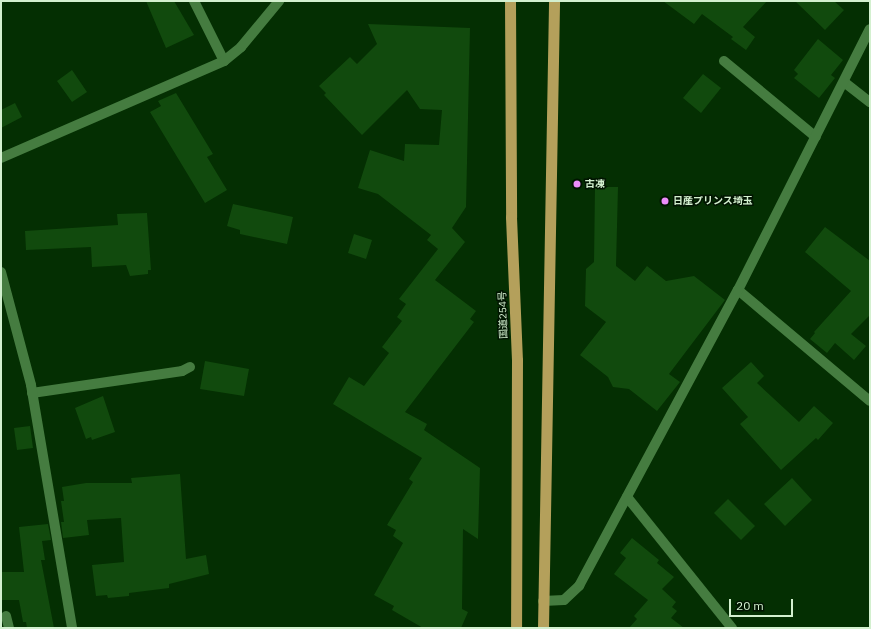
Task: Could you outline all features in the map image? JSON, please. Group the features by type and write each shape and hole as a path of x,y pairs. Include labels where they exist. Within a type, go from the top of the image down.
{"highway":[{"name":"国道254号","path":"510,1 511,217 517,360 516,628"},
{"path":"543,628 554,1"}],"street":[{"path":"194,1 224,61"},
{"path":"1,158 224,61 241,47 279,1"},
{"path":"543,601 564,600 576,591 738,290 870,29"},
{"path":"724,62 816,137"},
{"path":"844,82 870,102"},
{"path":"1,272 32,393 72,628"},
{"path":"738,290 870,401"},
{"path":"32,393 182,371 190,367"},
{"path":"627,498 732,628"},
{"path":"6,616 9,628"}],"building":[{"path":"146,1 174,1 194,35 166,48"},
{"path":"663,1 767,1 743,27 755,37 746,50 731,39 733,37 702,14 694,24"},
{"path":"795,1 834,1 844,10 825,30"},
{"path":"368,24 470,28 466,207 452,228 465,242 435,280 476,311 470,319 474,322 405,412 427,424 424,430 480,468 478,539 463,529 462,609 468,612 461,628 423,628 392,610 394,606 374,595 403,543 393,536 396,530 387,525 413,482 409,479 422,458 333,404 349,377 364,386 389,353 382,347 402,321 397,317 406,304 399,299 438,249 427,240 431,235 378,194 358,188 370,150 404,161 405,144 439,145 442,110 420,109 407,90 362,135 324,95 326,93 319,86 350,57 357,64 377,44"},
{"path":"818,39 843,60 831,75 835,78 819,98 794,78 798,74 794,70"},
{"path":"72,70 87,92 72,102 57,81"},
{"path":"703,74 721,88 701,113 683,98"},
{"path":"176,93 213,154 207,157 227,190 205,203 150,112 161,106 158,101"},
{"path":"15,103 22,117 1,128 1,110"},
{"path":"595,187 618,187 616,266 635,281 647,266 666,281 694,276 725,300 669,374 680,382 657,411 629,389 613,387 608,377 580,355 606,322 585,306 586,269 594,262"},
{"path":"233,204 293,217 287,244 240,234 240,230 227,226"},
{"path":"147,213 151,270 148,270 148,274 130,276 126,265 92,267 91,247 26,250 25,231 118,225 117,214"},
{"path":"825,227 870,261 870,315 851,334 866,346 854,360 835,343 827,353 810,339 815,333 814,332 851,291 805,252"},
{"path":"354,234 372,240 366,259 348,253"},
{"path":"205,361 249,369 244,396 200,389"},
{"path":"751,362 764,376 757,383 799,422 814,406 833,423 818,440 816,438 781,470 740,424 748,417 722,388"},
{"path":"103,396 115,432 92,440 91,437 86,439 75,408"},
{"path":"30,426 33,448 17,450 14,428"},
{"path":"180,474 186,559 206,555 209,574 169,584 169,588 129,593 129,596 108,598 107,595 96,596 92,565 124,562 121,518 87,520 89,535 63,538 61,522 64,522 61,501 64,501 62,487 86,483 132,483 131,478"},
{"path":"792,478 812,500 785,526 764,504"},
{"path":"728,499 755,526 741,540 714,513"},
{"path":"48,524 51,540 42,541 45,560 41,560 54,628 27,628 26,622 23,622 19,600 1,600 1,572 24,572 19,527"},
{"path":"632,538 659,560 657,563 674,577 662,589 676,602 672,607 677,611 671,618 684,628 629,628 637,619 634,616 648,600 614,574 626,558 620,553"}],"place":[{"name":"古凍","path":"577,184"},
{"name":"日産プリンス埼玉","path":"665,201"}]}
